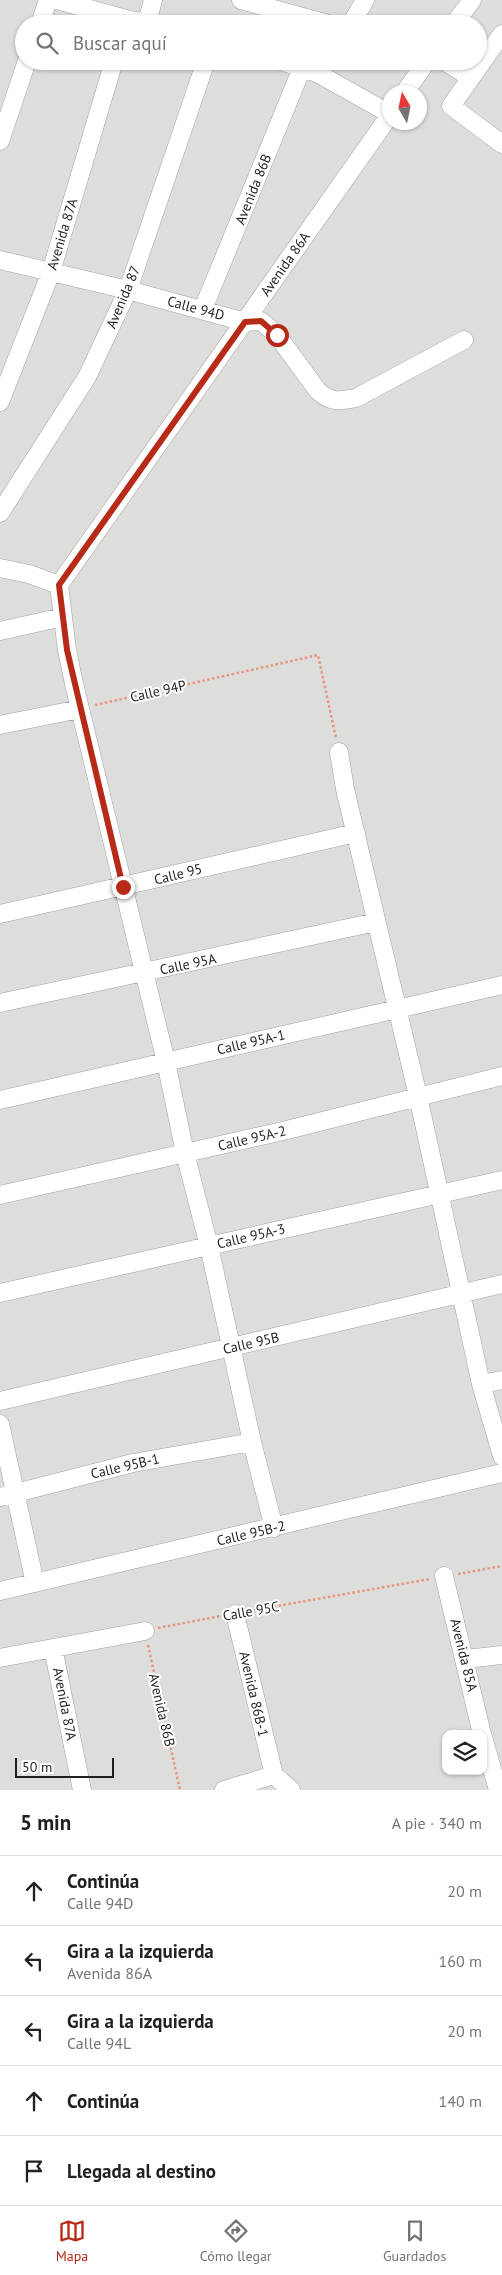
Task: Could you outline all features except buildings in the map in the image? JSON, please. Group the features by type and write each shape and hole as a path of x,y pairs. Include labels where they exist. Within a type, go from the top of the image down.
{"street":[{"path":"43,15 48,0"},
{"path":"57,0 104,15"},
{"path":"150,15 153,0"},
{"path":"241,0 295,15"},
{"path":"356,15 364,0"},
{"path":"461,15 472,0"},
{"path":"487,55 502,34"},
{"path":"0,141 24,70"},
{"name":"Avenida 87A","path":"0,402 51,272 111,70"},
{"name":"Avenida 87","path":"0,513 87,377 128,290 203,70"},
{"name":"Avenida 86B","path":"203,310 314,70"},
{"path":"320,70 382,110"},
{"path":"410,85 421,70"},
{"path":"458,70 471,78"},
{"path":"477,70 451,106 502,144"},
{"name":"Avenida 86A","path":"59,585 382,126"},
{"name":"Calle 94D","path":"0,260 128,290 245,322 261,321 277,335 318,391 325,398 336,401 356,398 464,340"},
{"path":"0,568 29,574 59,585 67,650 80,709 166,1062 185,1153 209,1246 230,1348 274,1528"},
{"path":"0,631 63,617"},
{"path":"0,725 80,709"},
{"path":"339,752 376,922 418,1096 481,1384 502,1456"},
{"name":"Calle 95","path":"0,914 356,833"},
{"name":"Calle 95A","path":"0,1003 376,922"},
{"name":"Calle 95A-1","path":"0,1100 502,984"},
{"name":"Calle 95A-2","path":"0,1195 287,1130 502,1076"},
{"name":"Calle 95A-3","path":"0,1293 502,1180"},
{"name":"Calle 95B","path":"0,1401 502,1284"},
{"path":"481,1384 502,1380"},
{"path":"0,1424 8,1495 35,1583"},
{"name":"Calle 95B-1","path":"8,1495 133,1463 252,1442"},
{"name":"Calle 95B-2","path":"0,1591 502,1473"},
{"name":"Avenida 85A","path":"444,1576 466,1659 482,1730"},
{"name":"Avenida 86B-1","path":"235,1614 274,1775"},
{"path":"0,1658 145,1631"},
{"name":"Avenida 87A","path":"53,1648 82,1790"},
{"path":"466,1659 502,1655"},
{"name":"Avenida 85A","path":"487,1750 498,1790"},
{"path":"224,1790 274,1775 291,1790"}],"path":[{"name":"Calle 94P","path":"80,709 316,655 321,659 339,752"},
{"name":"Calle 95C","path":"145,1631 502,1566"},
{"name":"Avenida 86B","path":"145,1631 180,1790"}],"shaded area":[{"path":"0,0 502,0 502,1790 0,1790"}],"route":[{"path":"123,887 74,684 67,650 59,585 245,322 261,321 277,335"}]}
